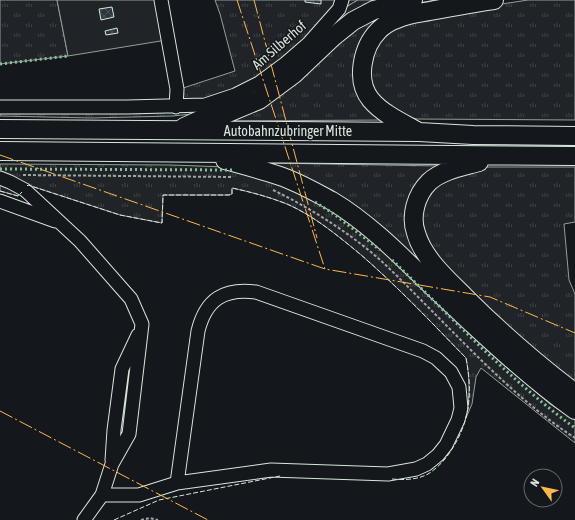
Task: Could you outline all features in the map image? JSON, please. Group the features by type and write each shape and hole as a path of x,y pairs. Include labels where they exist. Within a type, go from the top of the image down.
{"highway":[{"path":"176,130 204,118 228,113 260,100 294,74 333,37 353,21 374,10 413,0"},
{"path":"419,132 387,114 371,100 366,92 363,82 363,60 367,48 380,29 399,18 422,12 494,0"},
{"name":"Autobahnzubringer Mitte","path":"0,129 419,132 473,135 575,136"},
{"name":"Autobahnzubringer Mitte","path":"0,151 575,156"},
{"path":"201,153 281,176 307,187 333,202 364,224 513,360 575,410"},
{"path":"497,156 451,170 429,182 416,204 413,219 416,233 424,249 439,270 500,331 575,393"}],"lane":[{"path":"161,0 177,89 176,107"},
{"name":"Am Silberhof","path":"0,107 205,106 235,95 259,83 286,63 308,44 339,9 342,0"},
{"path":"0,178 25,190 80,241 131,299 142,324 129,434 112,464 102,495 84,520"},
{"path":"0,201 61,223"},
{"path":"102,495 140,495 177,483 271,470 388,474 416,469 427,464 438,456 453,433 461,408 459,387 451,372 436,358 423,351 256,292 243,290 223,294 207,309 201,320 198,331 177,483"}],"path":[{"path":"16,175 233,177"},
{"path":"268,187 297,201 333,223 371,252 482,361 549,421 575,438"},
{"path":"141,520 150,518 158,520"}],"green space":[{"path":"0,0 57,0 68,56 0,64"},
{"path":"57,0 166,0 173,39 68,56"},
{"path":"215,0 358,0 349,5 326,28 210,112 173,116 91,118 0,116 0,103 179,105 180,89 235,71"},
{"path":"358,0 377,0 327,32 340,13"},
{"path":"436,0 464,0 408,10 358,60 386,120 223,121 344,33 400,6"},
{"path":"528,0 575,0 575,120 417,119 407,117 379,100 367,76 376,41 410,18"},
{"path":"267,163 440,166 412,207 454,293 312,182"},
{"path":"0,164 171,165 227,167 313,195 388,253 499,361 550,404 575,420 575,443 481,368 476,377 472,404 466,418 469,388 466,358 401,291 374,266 325,226 307,214 287,204 232,188 232,194 229,195 163,195 162,223 120,215 28,185 18,196 0,191"},
{"path":"481,167 575,167 575,222 564,224 569,280 575,294 575,387 480,306 425,240 420,216 430,187"}],"building":[{"path":"305,0 321,0 321,4 305,2"},
{"path":"112,7 114,17 101,20 99,9"},
{"path":"117,28 118,33 106,35 105,31"}],"hedge":[{"path":"0,64 68,56"},
{"path":"0,169 232,170"},
{"path":"315,202 334,214 380,250"},
{"path":"392,260 503,368 550,409 575,428"}],"fence":[{"path":"27,186 28,185 120,215 162,223 163,195 229,195 232,194 232,188 287,204 316,220 343,240 414,304 466,358 469,384 468,408 461,432 448,455 437,468 428,474 410,479 392,479"},
{"path":"0,191 18,196 22,192"},
{"path":"114,520 159,500 280,476"}],"power":[{"path":"237,0 325,269"},
{"path":"254,0 317,238"},
{"path":"0,155 325,269 490,297 575,333"},
{"path":"0,411 208,520"}]}
